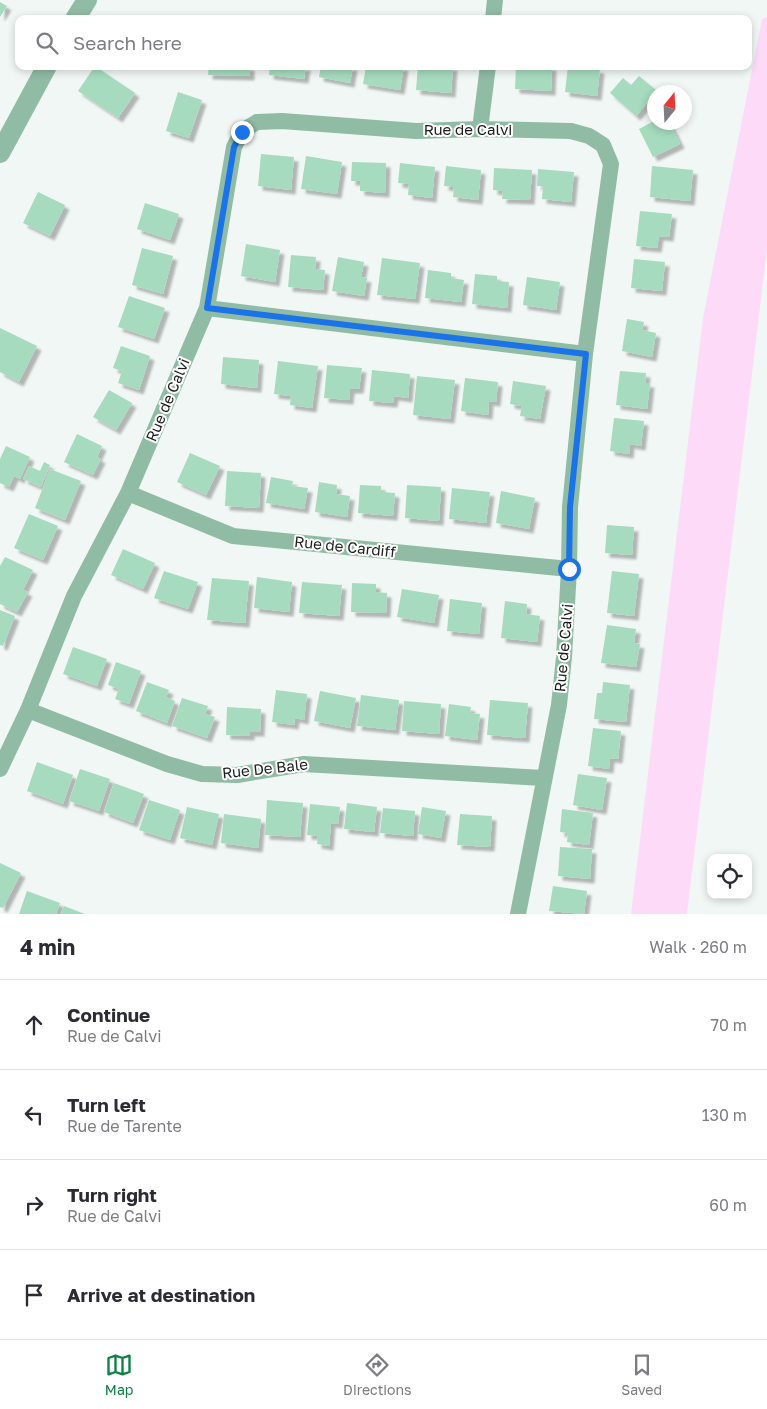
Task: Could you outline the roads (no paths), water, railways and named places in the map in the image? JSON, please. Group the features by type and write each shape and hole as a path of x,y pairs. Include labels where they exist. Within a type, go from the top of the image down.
{"street":[{"path":"78,15 87,0"},
{"path":"494,15 496,0"},
{"path":"0,153 45,70"},
{"path":"480,129 487,70"},
{"name":"Rue de Calvi","path":"0,769 28,710 74,596 128,494 207,308 234,147 242,132 257,122 282,121 416,131 480,129 570,131 589,136 603,145 611,164 586,354 570,507 569,569 559,705 518,914"},
{"path":"207,308 586,354"},
{"name":"Rue de Cardiff","path":"128,494 233,536 569,569"},
{"name":"Rue De Bale","path":"28,710 167,764 202,774 237,775 304,764 544,778"}]}
